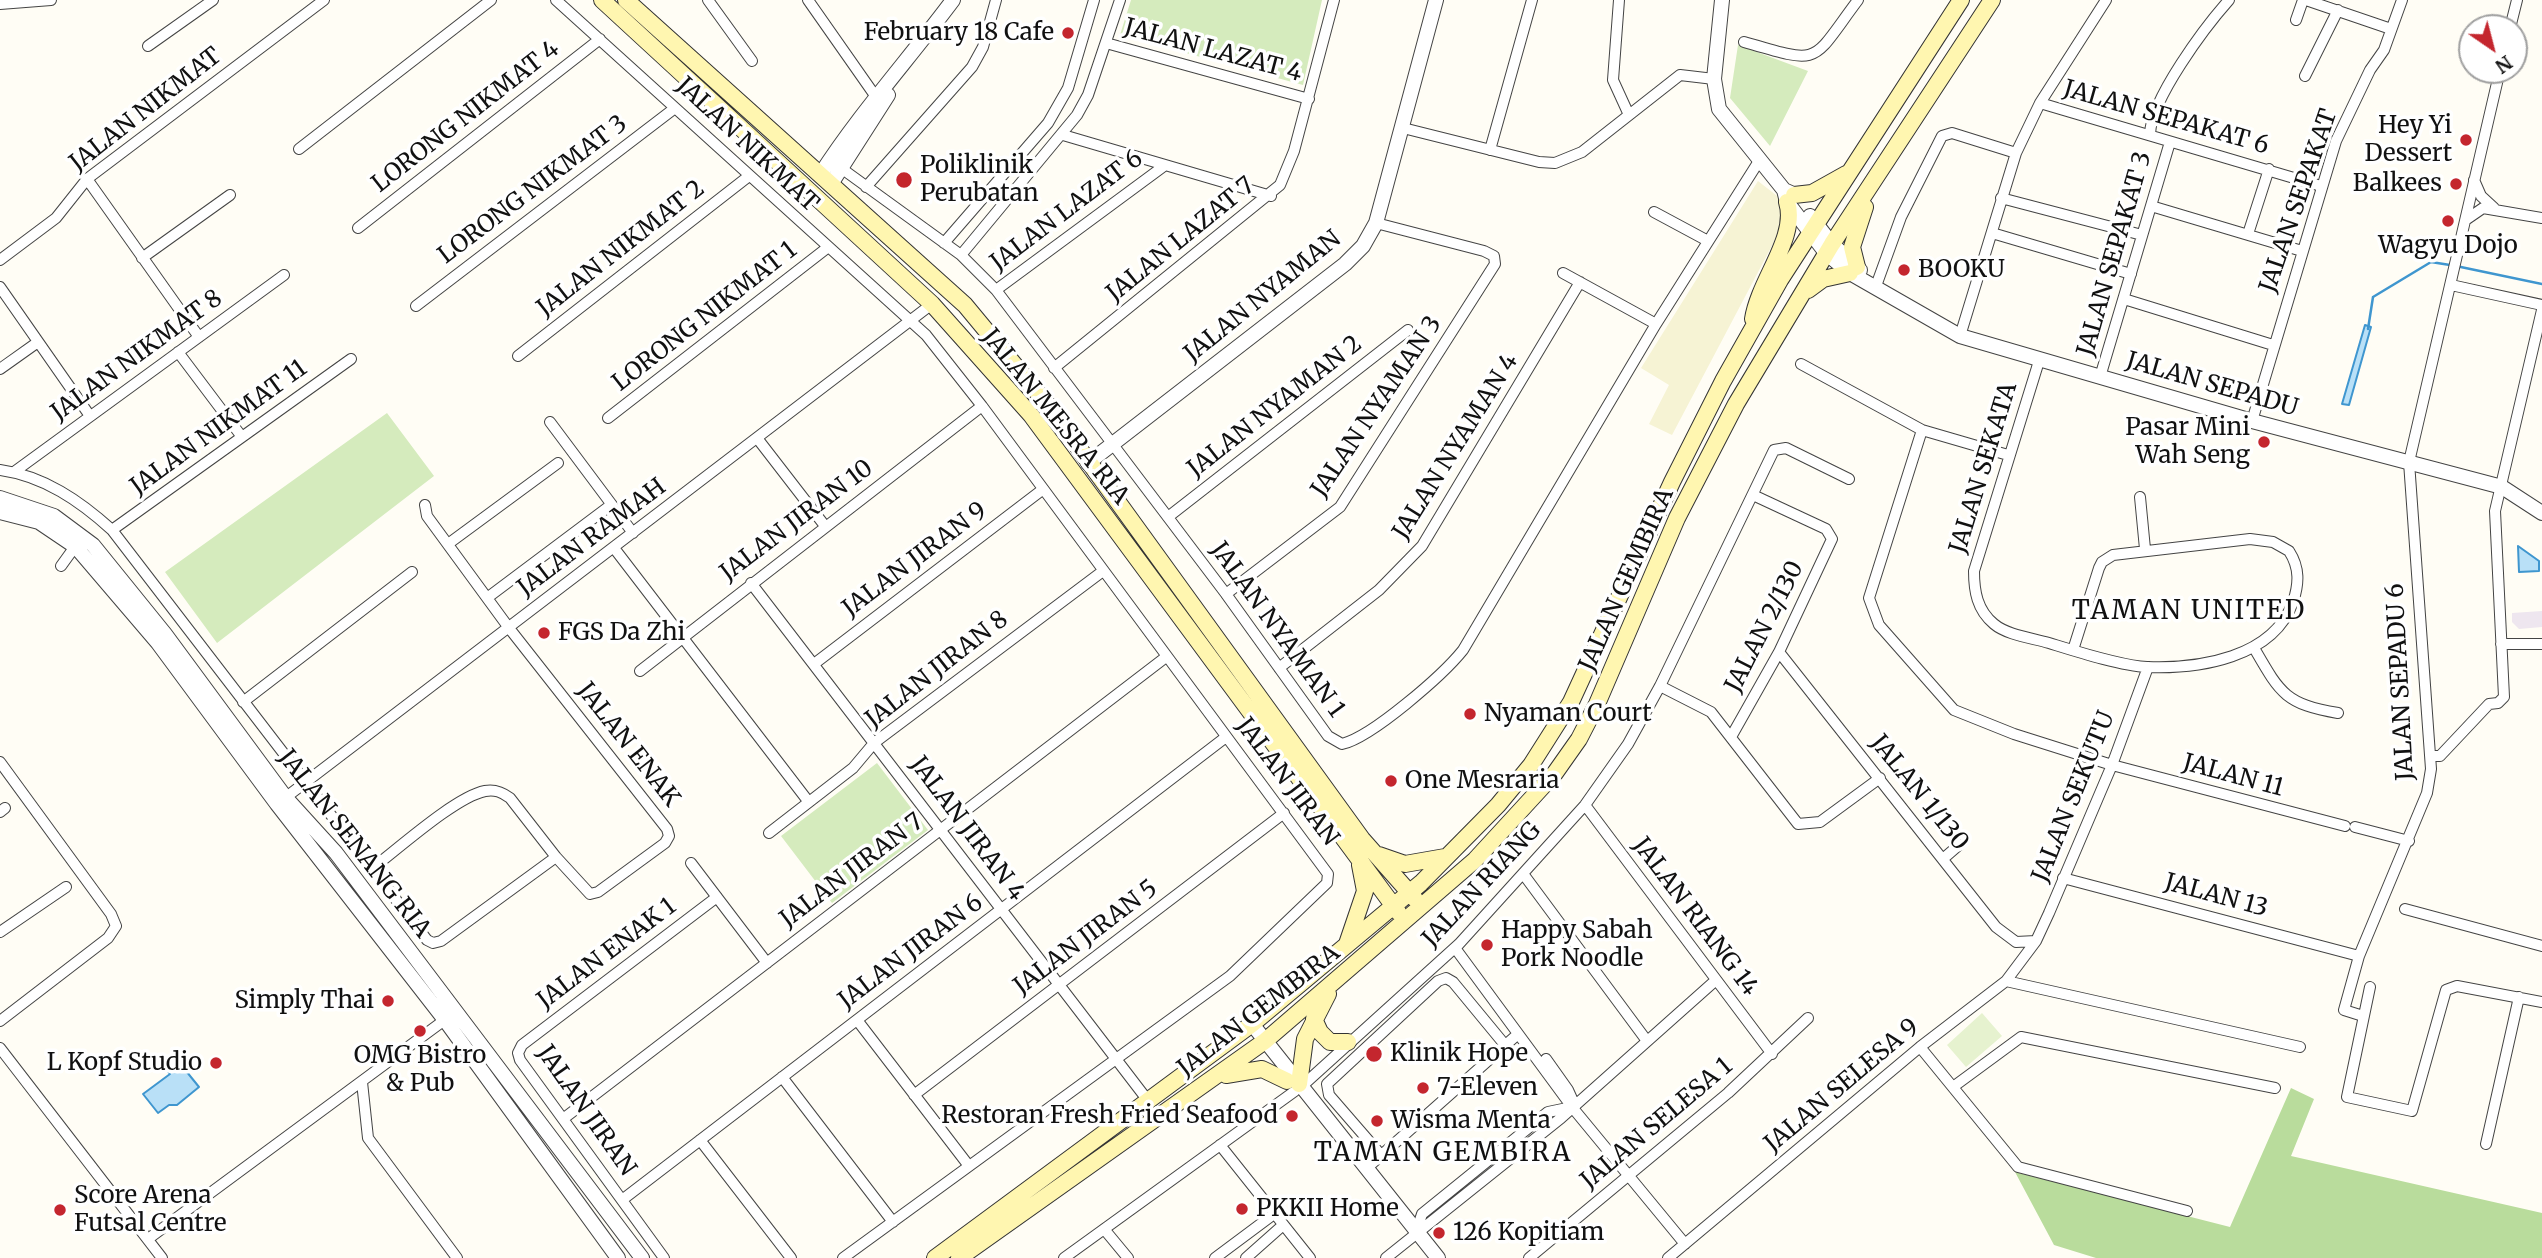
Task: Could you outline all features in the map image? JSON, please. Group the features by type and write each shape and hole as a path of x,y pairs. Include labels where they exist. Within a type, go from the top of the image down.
{"main road":[{"name":"JALAN MESRA RIA","path":"602,0 932,304 1031,415 1406,921"},
{"name":"JALAN MESRA RIA","path":"626,0 824,181 920,262 965,305 1047,404 1374,853 1423,907"},
{"name":"JALAN GEMBIRA","path":"935,1258 1249,1027 1409,893 1498,805 1546,745 1588,667 1684,458 1753,328 1961,0"},
{"name":"JALAN GEMBIRA","path":"959,1258 1262,1044 1423,907 1524,810 1579,739 1677,518 1737,404 1829,249 1992,0"},
{"path":"1753,328 1756,302 1790,223 1788,196 1824,188 1852,170"},
{"path":"790,174 824,181 830,209"},
{"path":"1802,294 1823,279 1853,270 1853,235 1869,188"},
{"path":"920,262 930,282 932,304 946,301 965,305"},
{"path":"1374,853 1405,864 1448,857"},
{"path":"1346,946 1365,891 1357,857"},
{"path":"1212,1080 1239,1070 1258,1069 1295,1086 1301,1054 1314,1019 1332,985"},
{"path":"1314,1019 1320,1032 1330,1042 1348,1042"}],"street":[{"path":"0,4 51,0"},
{"path":"148,46 213,0"},
{"name":"JALAN NIKMAT","path":"0,260 55,218 87,178 324,0"},
{"path":"299,149 491,0"},
{"name":"JALAN NIKMAT","path":"556,0 827,248 911,321"},
{"path":"708,0 752,61"},
{"path":"808,0 876,97"},
{"path":"824,181 876,97 901,69 953,0"},
{"path":"866,187 972,67 983,47 996,0"},
{"path":"944,243 1048,123 1061,102 1094,0"},
{"path":"961,255 1063,135 1087,95 1120,0"},
{"name":"JALAN LAZAT 7","path":"1054,368 1271,196 1288,173 1334,0"},
{"name":"JALAN NYAMAN","path":"1088,463 1345,264 1363,246 1376,223 1436,0"},
{"path":"1490,150 1532,0"},
{"path":"1619,0 1613,80 1629,115"},
{"name":"JALAN SEPADU","path":"1722,0 1714,79 1719,109 1829,249 1876,286 1960,336 2252,421 2502,487 2542,513"},
{"path":"1744,43 1801,58 1811,57 1821,50 1858,0"},
{"path":"1960,336 2016,153 2040,103 2106,0"},
{"path":"2150,134 2150,118 2160,98 2229,0"},
{"path":"2296,20 2304,0 2391,29"},
{"name":"JALAN SEPAKAT","path":"2252,421 2336,141 2391,29 2402,0"},
{"path":"2305,76 2338,10"},
{"name":"LORONG NIKMAT 4","path":"358,228 600,39"},
{"name":"JALAN LAZAT 4","path":"1107,43 1309,99"},
{"path":"824,181 841,168 893,88 901,69"},
{"path":"1403,128 1539,162 1570,159 1680,75 1714,79"},
{"name":"JALAN SEPADU 6","path":"2363,1016 2344,1010 2359,956 2427,793 2431,756 2409,462 2497,84"},
{"name":"JALAN SEPAKAT 6","path":"2040,103 2321,186"},
{"name":"LORONG NIKMAT 3","path":"416,306 675,108"},
{"path":"1876,286 1901,216 1942,136 1952,133 2016,153"},
{"path":"1063,135 1271,196"},
{"name":"JALAN SEPAKAT 3","path":"2100,377 2170,142"},
{"name":"JALAN NYAMAN 1","path":"841,168 961,255 996,290 1226,594 1328,736 1342,744 1356,738 1438,678 1463,650 1656,324 1759,161"},
{"name":"JALAN LAZAT 6","path":"996,290 1164,166"},
{"path":"2248,234 2269,169"},
{"name":"JALAN NIKMAT 2","path":"518,356 749,176"},
{"path":"87,178 199,337"},
{"path":"2474,180 2481,196 2494,208"},
{"path":"142,258 230,195"},
{"path":"2001,198 2142,235"},
{"path":"2151,206 2302,251"},
{"path":"2465,221 2476,210 2494,208 2542,218"},
{"path":"1654,212 1708,241"},
{"name":"JALAN NYAMAN 3","path":"1226,594 1332,515 1346,499 1496,264 1493,257 1484,251 1376,223"},
{"path":"1992,233 2131,274"},
{"name":"LORONG NIKMAT 1","path":"608,418 827,248"},
{"path":"1563,273 1656,324"},
{"name":"JALAN NIKMAT 8","path":"14,472 284,275"},
{"name":"JALAN NYAMAN 4","path":"1279,668 1379,590 1422,546 1580,282"},
{"path":"2431,756 2440,756 2489,704 2498,703 2504,697 2495,511 2542,308 2451,283"},
{"path":"0,287 90,416"},
{"path":"2124,299 2273,345"},
{"name":"JALAN RAMAH","path":"282,801 932,304"},
{"name":"JALAN JIRAN","path":"843,1258 1230,976 1327,883 1325,868 982,406 926,335 911,321"},
{"name":"JALAN NYAMAN 2","path":"1168,517 1408,330"},
{"path":"0,369 38,342"},
{"path":"178,352 242,437"},
{"name":"JALAN NIKMAT 11","path":"112,530 351,359"},
{"name":"JALAN SEKATA","path":"2039,361 1974,571 1977,602 1996,626 2073,650 2148,667 2218,660 2254,648 2276,630 2291,608 2298,573 2289,551 2273,542 2250,539 2145,549 2113,555 2102,562 2073,650"},
{"path":"1801,365 1922,430 2008,455"},
{"name":"JALAN JIRAN 10","path":"640,671 681,636 982,406"},
{"path":"550,422 633,533"},
{"name":"JALAN 11","path":"1922,430 1870,589 1874,616 1954,710 2014,734 2112,765 2409,841"},
{"path":"757,438 825,526"},
{"name":"JALAN RIANG","path":"1064,1258 1220,1145 1348,1042 1457,946 1524,875 1585,805 1628,744 1660,686 1772,453 1778,448 1786,448 1849,479"},
{"path":"448,544 558,463"},
{"path":"0,470 14,472 71,496 112,530 370,870 422,935 433,943 441,941 556,858 510,798 502,792 489,791 464,800 370,870"},
{"name":"JALAN JIRAN 9","path":"814,664 1042,489"},
{"name":"JALAN 2/130","path":"1731,737 1779,652 1831,544 1831,535 1826,529 1753,495"},
{"path":"2140,497 2145,549"},
{"name":"JALAN SENANG RIA","path":"0,498 42,510 79,541 165,634 282,801 336,853 618,1258"},
{"path":"425,505 427,516 509,628"},
{"path":"487,598 611,505"},
{"name":"JALAN SENANG RIA","path":"0,512 38,522 79,541"},
{"path":"61,566 79,541"},
{"path":"614,548 808,801"},
{"name":"JALAN JIRAN 8","path":"769,834 862,760 874,743 1103,571"},
{"path":"243,702 412,572"},
{"name":"JALAN JIRAN 4","path":"751,583 1149,1102"},
{"name":"JALAN ENAK","path":"509,628 668,832 665,843 598,892 590,894 556,858"},
{"path":"2501,645 2542,644"},
{"path":"2254,648 2281,692 2305,706 2338,713"},
{"name":"JALAN 1/130","path":"1779,652 1996,927 2017,942 2036,941"},
{"name":"JALAN JIRAN 7","path":"563,1119 1166,657"},
{"name":"JALAN SEKUTU","path":"2036,941 2112,765 2148,667"},
{"path":"1660,686 1706,708 1798,824 1820,822 1880,778"},
{"name":"JALAN JIRAN 6","path":"622,1200 1226,737"},
{"path":"0,762 111,914 116,926 108,939 0,1021"},
{"name":"JALAN RIANG 14","path":"1585,805 1772,1054"},
{"name":"JALAN JIRAN 5","path":"914,1096 1284,813"},
{"path":"1944,858 1959,845"},
{"path":"691,863 767,962"},
{"path":"1524,875 1647,1041"},
{"name":"JALAN 13","path":"2063,878 2359,956"},
{"path":"0,932 66,887"},
{"name":"JALAN ENAK 1","path":"522,1045 717,897"},
{"path":"2405,909 2542,946"},
{"name":"JALAN SELESA 9","path":"1668,1258 1920,1047 2006,981 2036,941"},
{"path":"1457,946 1572,1107 1685,1244"},
{"path":"1457,946 1569,1090 1572,1107"},
{"path":"1381,1155 1329,1095 1327,1084 1438,981 1446,978 1453,982 1505,1045"},
{"path":"1386,1258 1572,1107 1716,980"},
{"path":"2006,981 2301,1047"},
{"path":"2370,987 2347,1097 2412,1111 2446,990 2457,986 2542,1002"},
{"path":"2486,1144 2519,997"},
{"path":"148,1240 450,1016"},
{"name":"JALAN SENANG RIA","path":"450,1016 642,1258"},
{"name":"JALAN SELESA 1","path":"1529,1258 1629,1177 1772,1054 1808,1018"},
{"path":"857,1020 969,1166"},
{"path":"1249,1027 1363,1173 1371,1174 1438,1258"},
{"path":"1371,1174 1381,1155 1518,1034"},
{"path":"1953,1087 2021,1037 2276,1088"},
{"name":"JALAN JIRAN","path":"522,1045 518,1053 520,1060 664,1258"},
{"path":"1920,1047 2018,1167 2187,1211"},
{"path":"0,1048 162,1258"},
{"path":"782,1077 893,1222"},
{"path":"362,1083 368,1138 457,1258"},
{"path":"700,1140 791,1258"},
{"path":"1220,1145 1310,1258"},
{"path":"1215,1258 1274,1214"},
{"path":"1246,1258 1282,1226"},
{"path":"1104,1229 1128,1258"}],"shaded area":[{"path":"1758,181 1781,199 1784,223 1672,435 1649,424 1669,385 1641,368"},
{"path":"2542,611 2542,627 2519,629 2512,622 2512,613"}],"green space":[{"path":"1131,0 1322,0 1303,85 1120,35"},
{"path":"1738,45 1808,71 1770,146 1730,98"},
{"path":"387,413 434,476 217,643 165,572"},
{"path":"877,763 928,830 832,903 781,836"},
{"path":"1982,1013 2002,1036 1966,1067 1947,1045"},
{"path":"2291,1088 2314,1099 2291,1156 2542,1213 2542,1258 2096,1258 2054,1245 2015,1172 2230,1227"}],"water":[{"path":"2365,325 2371,327 2349,405 2342,404"},
{"path":"2518,546 2539,561 2539,571 2519,572"},
{"path":"178,1061 199,1087 177,1105 169,1105 158,1113 143,1094 170,1074 166,1069"}],"waterway":[{"path":"2368,329 2373,297 2431,262 2450,265"},
{"path":"2456,266 2542,284"}],"place":[{"name":"February 18 Cafe","path":"1068,33"},
{"name":"Hey Yi Dessert","path":"2466,140"},
{"name":"Poliklinik Perubatan","path":"904,180"},
{"name":"Balkees","path":"2456,184"},
{"name":"Wagyu Dojo","path":"2448,221"},
{"name":"BOOKU","path":"1904,270"},
{"name":"Pasar Mini Wah Seng","path":"2264,442"},
{"name":"FGS Da Zhi","path":"544,633"},
{"name":"Nyaman Court","path":"1470,714"},
{"name":"One Mesraria","path":"1391,781"},
{"name":"Happy Sabah Pork Noodle","path":"1487,945"},
{"name":"Simply Thai","path":"388,1001"},
{"name":"OMG Bistro & Pub","path":"420,1031"},
{"name":"Klinik Hope","path":"1374,1054"},
{"name":"L Kopf Studio","path":"216,1063"},
{"name":"7-Eleven","path":"1423,1088"},
{"name":"Restoran Fresh Fried Seafood","path":"1292,1116"},
{"name":"Wisma Menta","path":"1377,1121"},
{"name":"PKKII Home","path":"1242,1209"},
{"name":"Score Arena Futsal Centre","path":"60,1210"},
{"name":"126 Kopitiam","path":"1439,1233"}],"district":[{"name":"TAMAN UNITED","path":"2189,612"},
{"name":"TAMAN GEMBIRA","path":"1443,1154"}]}
